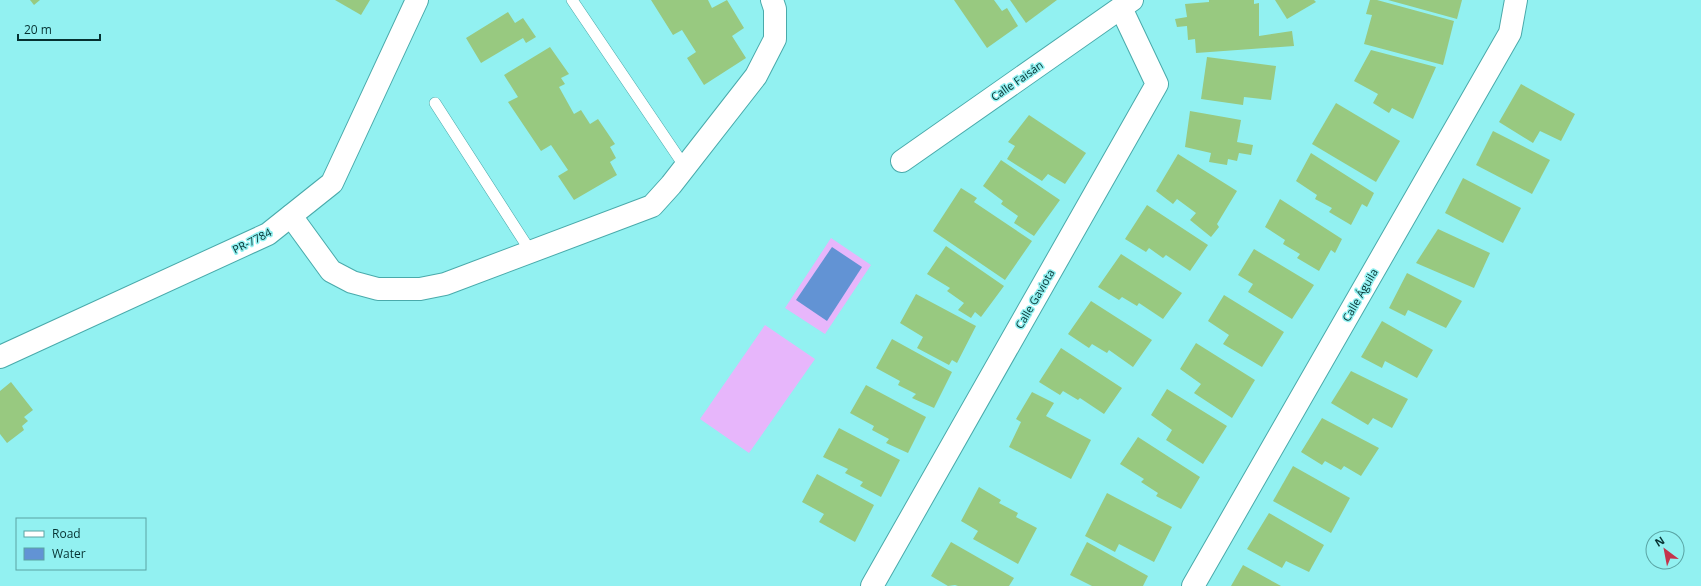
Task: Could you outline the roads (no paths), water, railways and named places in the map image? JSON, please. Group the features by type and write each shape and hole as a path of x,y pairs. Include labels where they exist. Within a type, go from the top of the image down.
{"street":[{"name":"PR-7784","path":"0,357 268,234 332,183 417,0"},
{"path":"291,216 331,271 352,282 378,289 420,289 445,284 652,206 685,167 756,76 775,39 775,8 772,0"},
{"name":"Calle Águila","path":"1193,586 1510,33 1516,0"},
{"name":"Calle Faisán","path":"902,161 1127,4"},
{"name":"Calle Gaviota","path":"872,586 1157,84 1127,4"}],"lane":[{"path":"572,0 685,167"},
{"path":"435,103 531,252"}],"water":[{"path":"832,247 862,267 827,321 796,300"}]}
